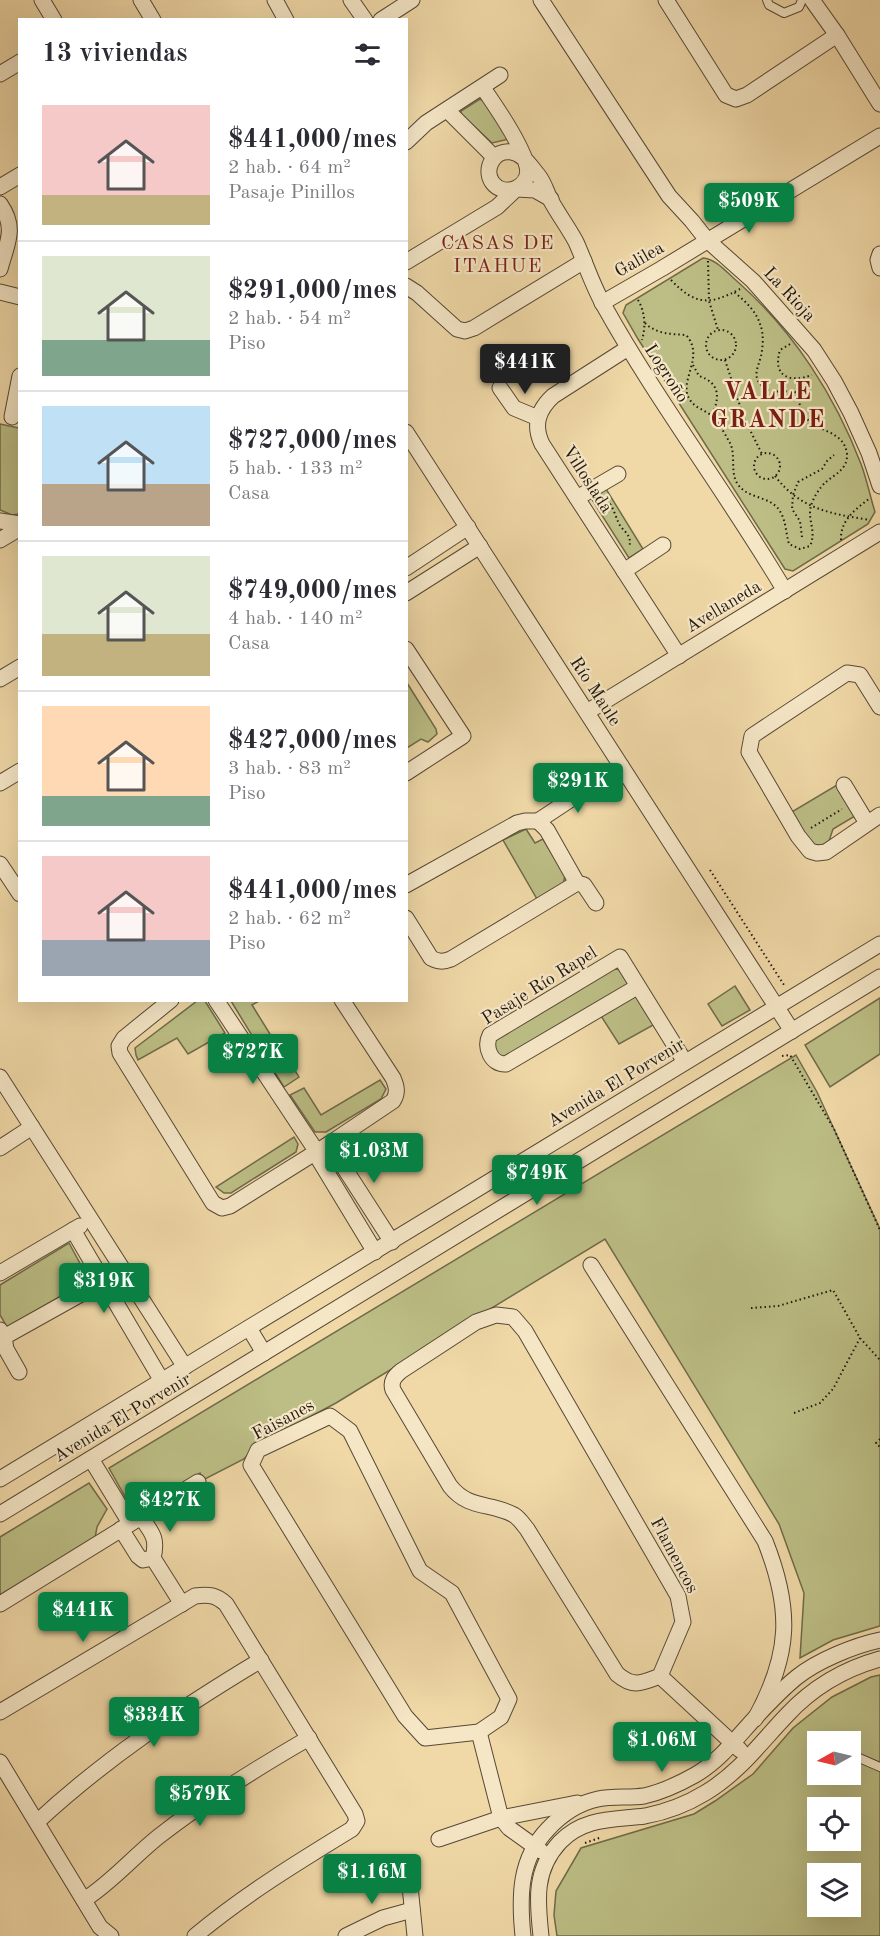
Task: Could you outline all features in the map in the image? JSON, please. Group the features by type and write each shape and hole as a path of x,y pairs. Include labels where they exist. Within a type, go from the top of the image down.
{"street":[{"path":"42,0 53,18"},
{"path":"141,0 152,18"},
{"path":"275,0 285,18"},
{"path":"351,0 364,18"},
{"path":"384,18 412,0"},
{"name":"La Rioja","path":"541,0 669,196 707,240 753,282 803,336 827,370 851,413 869,453 876,492"},
{"path":"666,0 726,94 736,99 747,95 837,35"},
{"path":"812,0 880,104"},
{"path":"0,74 18,63"},
{"path":"408,140 426,123 500,75"},
{"name":"Logroño","path":"483,88 513,134 524,159 542,179 551,199 567,224 602,303 628,348 785,591"},
{"path":"447,110 494,158"},
{"name":"Galilea","path":"602,303 880,136"},
{"path":"408,261 497,207 516,189 525,180 528,173 524,159 511,151 503,152 491,161 489,173 493,183 503,190 516,189 535,190 551,199"},
{"path":"0,187 18,176"},
{"path":"0,204 8,215 11,232 0,269"},
{"path":"880,254 878,260 880,268"},
{"path":"408,287 457,328 465,331 474,328 584,261"},
{"path":"0,292 18,296"},
{"path":"500,388 514,408 538,418 544,404 553,396 628,348"},
{"path":"10,417 18,384"},
{"name":"Villoslada","path":"538,418 539,438 679,656"},
{"name":"Río Maule","path":"408,435 792,1031"},
{"path":"578,498 618,474"},
{"path":"0,521 18,526"},
{"path":"0,540 18,527"},
{"path":"408,567 468,527"},
{"name":"Avellaneda","path":"586,712 880,532"},
{"path":"624,571 663,545"},
{"path":"408,592 480,546"},
{"path":"408,653 463,736 408,773"},
{"path":"0,679 18,668"},
{"path":"844,785 854,802 873,819 826,852 817,854 810,851 798,836 748,752 752,736 847,673 861,675 880,707"},
{"path":"408,884 517,823 538,821 621,766"},
{"path":"0,783 18,772"},
{"path":"538,821 547,830 577,883 584,885 597,903"},
{"path":"0,864 18,891"},
{"path":"408,921 431,958 437,962 444,962 577,883"},
{"name":"Avenida El Porvenir","path":"0,1479 880,944"},
{"name":"Pasaje Río Rapel","path":"620,957 637,987 506,1064 500,1065 495,1061 487,1048 486,1042 490,1035 620,957"},
{"name":"Avenida El Porvenir","path":"0,1514 880,977"},
{"path":"637,987 685,1062"},
{"path":"169,1002 124,1038 119,1046 120,1053 213,1203 222,1208 230,1206 390,1106 397,1094 393,1078 343,1002"},
{"path":"217,1002 320,1150 392,1242"},
{"path":"0,1077 185,1367"},
{"path":"0,1148 32,1127"},
{"path":"320,1150 375,1252"},
{"path":"0,1273 92,1220"},
{"path":"73,1230 162,1381"},
{"path":"591,1264 765,1541 776,1568 783,1595 782,1654 770,1693 755,1719"},
{"path":"19,1372 6,1349 2,1334 124,1270"},
{"name":"Flamencos","path":"496,1315 513,1317 531,1342 678,1596 683,1622 660,1676 637,1684 626,1682 617,1674 516,1515 472,1503 458,1496 393,1390 391,1384 394,1377 476,1322 496,1315"},
{"path":"249,1328 264,1353"},
{"name":"Faisanes","path":"330,1416 350,1431 420,1571 452,1593 509,1699 501,1717 479,1732 425,1738 405,1716 251,1466 258,1450 330,1416"},
{"path":"91,1459 131,1523 138,1556 143,1560 153,1558"},
{"path":"0,1604 198,1482"},
{"path":"131,1523 155,1538 153,1558 182,1604"},
{"path":"0,1712 195,1596 207,1594 218,1597 226,1604 355,1814 357,1821 352,1829 262,1885 195,1936"},
{"path":"439,1839 501,1818 597,1799 642,1796 669,1788 708,1766 733,1744 794,1680 827,1660 880,1640"},
{"path":"541,1936 538,1906 539,1880 558,1843 574,1829 594,1822 646,1816 676,1807 715,1787 749,1758 789,1713 814,1690 845,1672 880,1659"},
{"path":"37,1822 80,1785 164,1720 261,1660"},
{"path":"777,1667 783,1678 794,1680"},
{"path":"660,1676 749,1758"},
{"path":"479,1732 501,1818 509,1828 549,1857"},
{"path":"84,1900 113,1879 157,1837 237,1781 309,1738"},
{"path":"0,1762 100,1927 111,1936"},
{"path":"523,1936 520,1902 522,1880 526,1861 534,1846 557,1820 576,1807 597,1799"},
{"path":"408,1866 415,1936"},
{"path":"346,1936 383,1918 412,1910"}],"lane":[{"path":"767,0 769,5 784,13 799,7 802,0"},
{"path":"861,1759 880,1767"}],"path":[{"path":"707,240 709,301 718,330"},
{"path":"661,269 681,290 694,298 709,301 721,299 753,282"},
{"path":"628,348 638,348 643,339 645,323 643,308 630,287"},
{"path":"645,323 664,334 686,335 692,342 693,365 686,388 688,399 696,407 712,415 724,431 731,446 736,482 744,491 777,506 783,515 789,544 800,549 810,546 814,539 810,517 811,505 820,488 844,467 847,456 844,444 837,435 809,421 803,414 797,393 792,390 777,392 764,388 757,379 756,369 761,357 763,339 760,323 747,302 734,292"},
{"path":"718,330 729,333 736,340 735,351 725,360 715,359 706,349 708,338 718,330"},
{"path":"803,336 780,350 777,359 778,367 785,377 795,380 827,370"},
{"path":"725,360 744,418 762,454"},
{"path":"693,365 699,376 710,380 717,391 717,404 712,415"},
{"path":"768,453 778,458 780,469 775,476 764,479 756,473 755,460 762,454 768,453"},
{"path":"802,537 800,521 792,509 793,496 798,482 822,469 834,455"},
{"path":"775,476 793,496 811,505 831,514 870,520"},
{"path":"843,555 841,536 843,525 854,511 876,492"},
{"path":"578,498 610,504 617,515 620,525 627,532 631,541 624,571"},
{"path":"798,836 854,802"},
{"path":"710,870 784,984"},
{"path":"782,1056 790,1054 834,1129 880,1230"},
{"path":"751,1308 778,1306 833,1290 860,1338 880,1360"},
{"path":"794,1413 820,1403 833,1389 860,1338"},
{"path":"880,1439 876,1443 880,1447"}],"green space":[{"path":"480,99 485,102 509,139 492,143 461,114 461,111"},
{"path":"703,258 718,264 739,283 778,322 795,344 811,366 839,414 867,482 875,512 868,524 793,571 785,569 623,313 626,305"},
{"path":"0,424 18,428 18,514 12,515 0,510"},
{"path":"606,489 643,549 629,558 591,498"},
{"path":"408,685 436,729 437,734 428,742 421,739 408,747"},
{"path":"837,785 855,816 833,829 829,841 821,846 808,844 790,813"},
{"path":"526,829 535,843 543,839 565,875 563,885 537,899 503,840"},
{"path":"606,968 623,970 655,1024 619,1044 594,1005 506,1057 497,1054 492,1046 496,1033"},
{"path":"735,986 750,1010 722,1026 708,1004"},
{"path":"880,998 880,1054 830,1087 805,1045"},
{"path":"196,1002 206,1002 225,1033 188,1054 177,1038 138,1060 135,1048"},
{"path":"232,1002 257,1002 252,1005 270,1034 256,1042"},
{"path":"283,1051 299,1077 284,1087 267,1060"},
{"path":"796,1055 817,1092 880,1229 880,1626 833,1640 800,1658 804,1593 779,1524 605,1239 336,1403 257,1445 244,1459 203,1480 200,1473 150,1502 128,1502 109,1468"},
{"path":"380,1080 386,1089 381,1099 326,1132 315,1132 290,1095 304,1088 321,1115"},
{"path":"294,1137 298,1144 296,1152 231,1193 224,1193 216,1187"},
{"path":"69,1243 89,1280 7,1327 0,1315 0,1285"},
{"path":"89,1483 107,1509 97,1527 95,1538 0,1595 0,1537"},
{"path":"880,1675 880,1936 557,1936 554,1915 556,1891 581,1848 694,1814 753,1774 793,1728 832,1697 871,1677"}],"district":[{"name":"CASAS DE ITAHUE","path":"498,254"},
{"name":"VALLE GRANDE","path":"768,405"}]}
